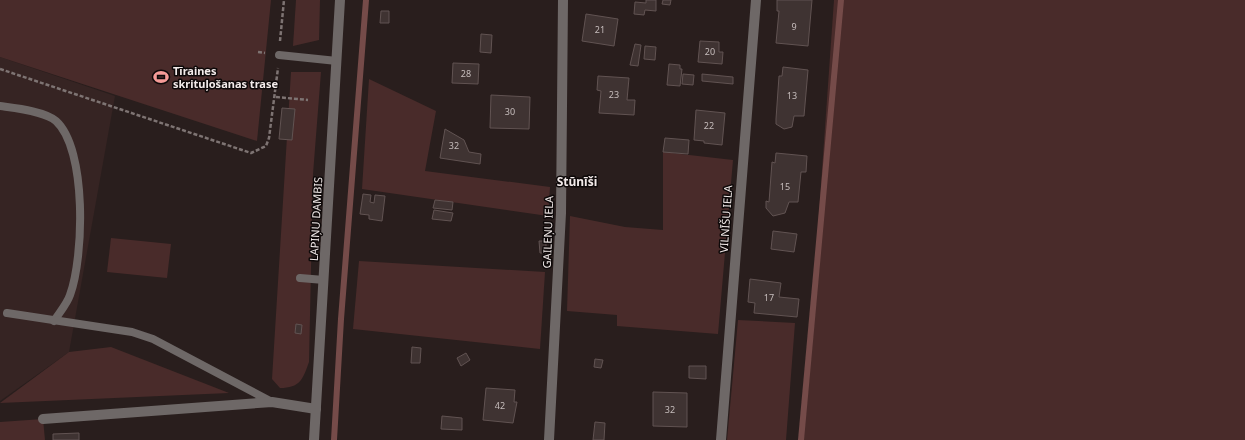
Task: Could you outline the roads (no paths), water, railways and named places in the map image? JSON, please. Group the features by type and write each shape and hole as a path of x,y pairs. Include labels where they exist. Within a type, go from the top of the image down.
{"street":[{"name":"LAPIŅU DAMBIS","path":"314,440 340,0"},
{"name":"GAILEŅU IELA","path":"549,440 562,213 564,0"},
{"name":"VILNĪŠU IELA","path":"721,440 756,0"},
{"path":"43,419 272,402 316,409"}],"lane":[{"path":"279,55 337,62"},
{"path":"0,106 39,114 55,120 68,136 74,156 80,187 80,227 77,263 70,295 54,321"},
{"path":"300,278 324,280"},
{"path":"7,313 132,332 153,339 272,402"}],"waterway":[{"path":"334,440 341,319 366,0"},
{"path":"801,440 841,0"}],"place":[{"name":"Tīraines skrituļošanas trase","path":"161,77"}],"district":[{"name":"Stūnīši","path":"577,182"}]}
